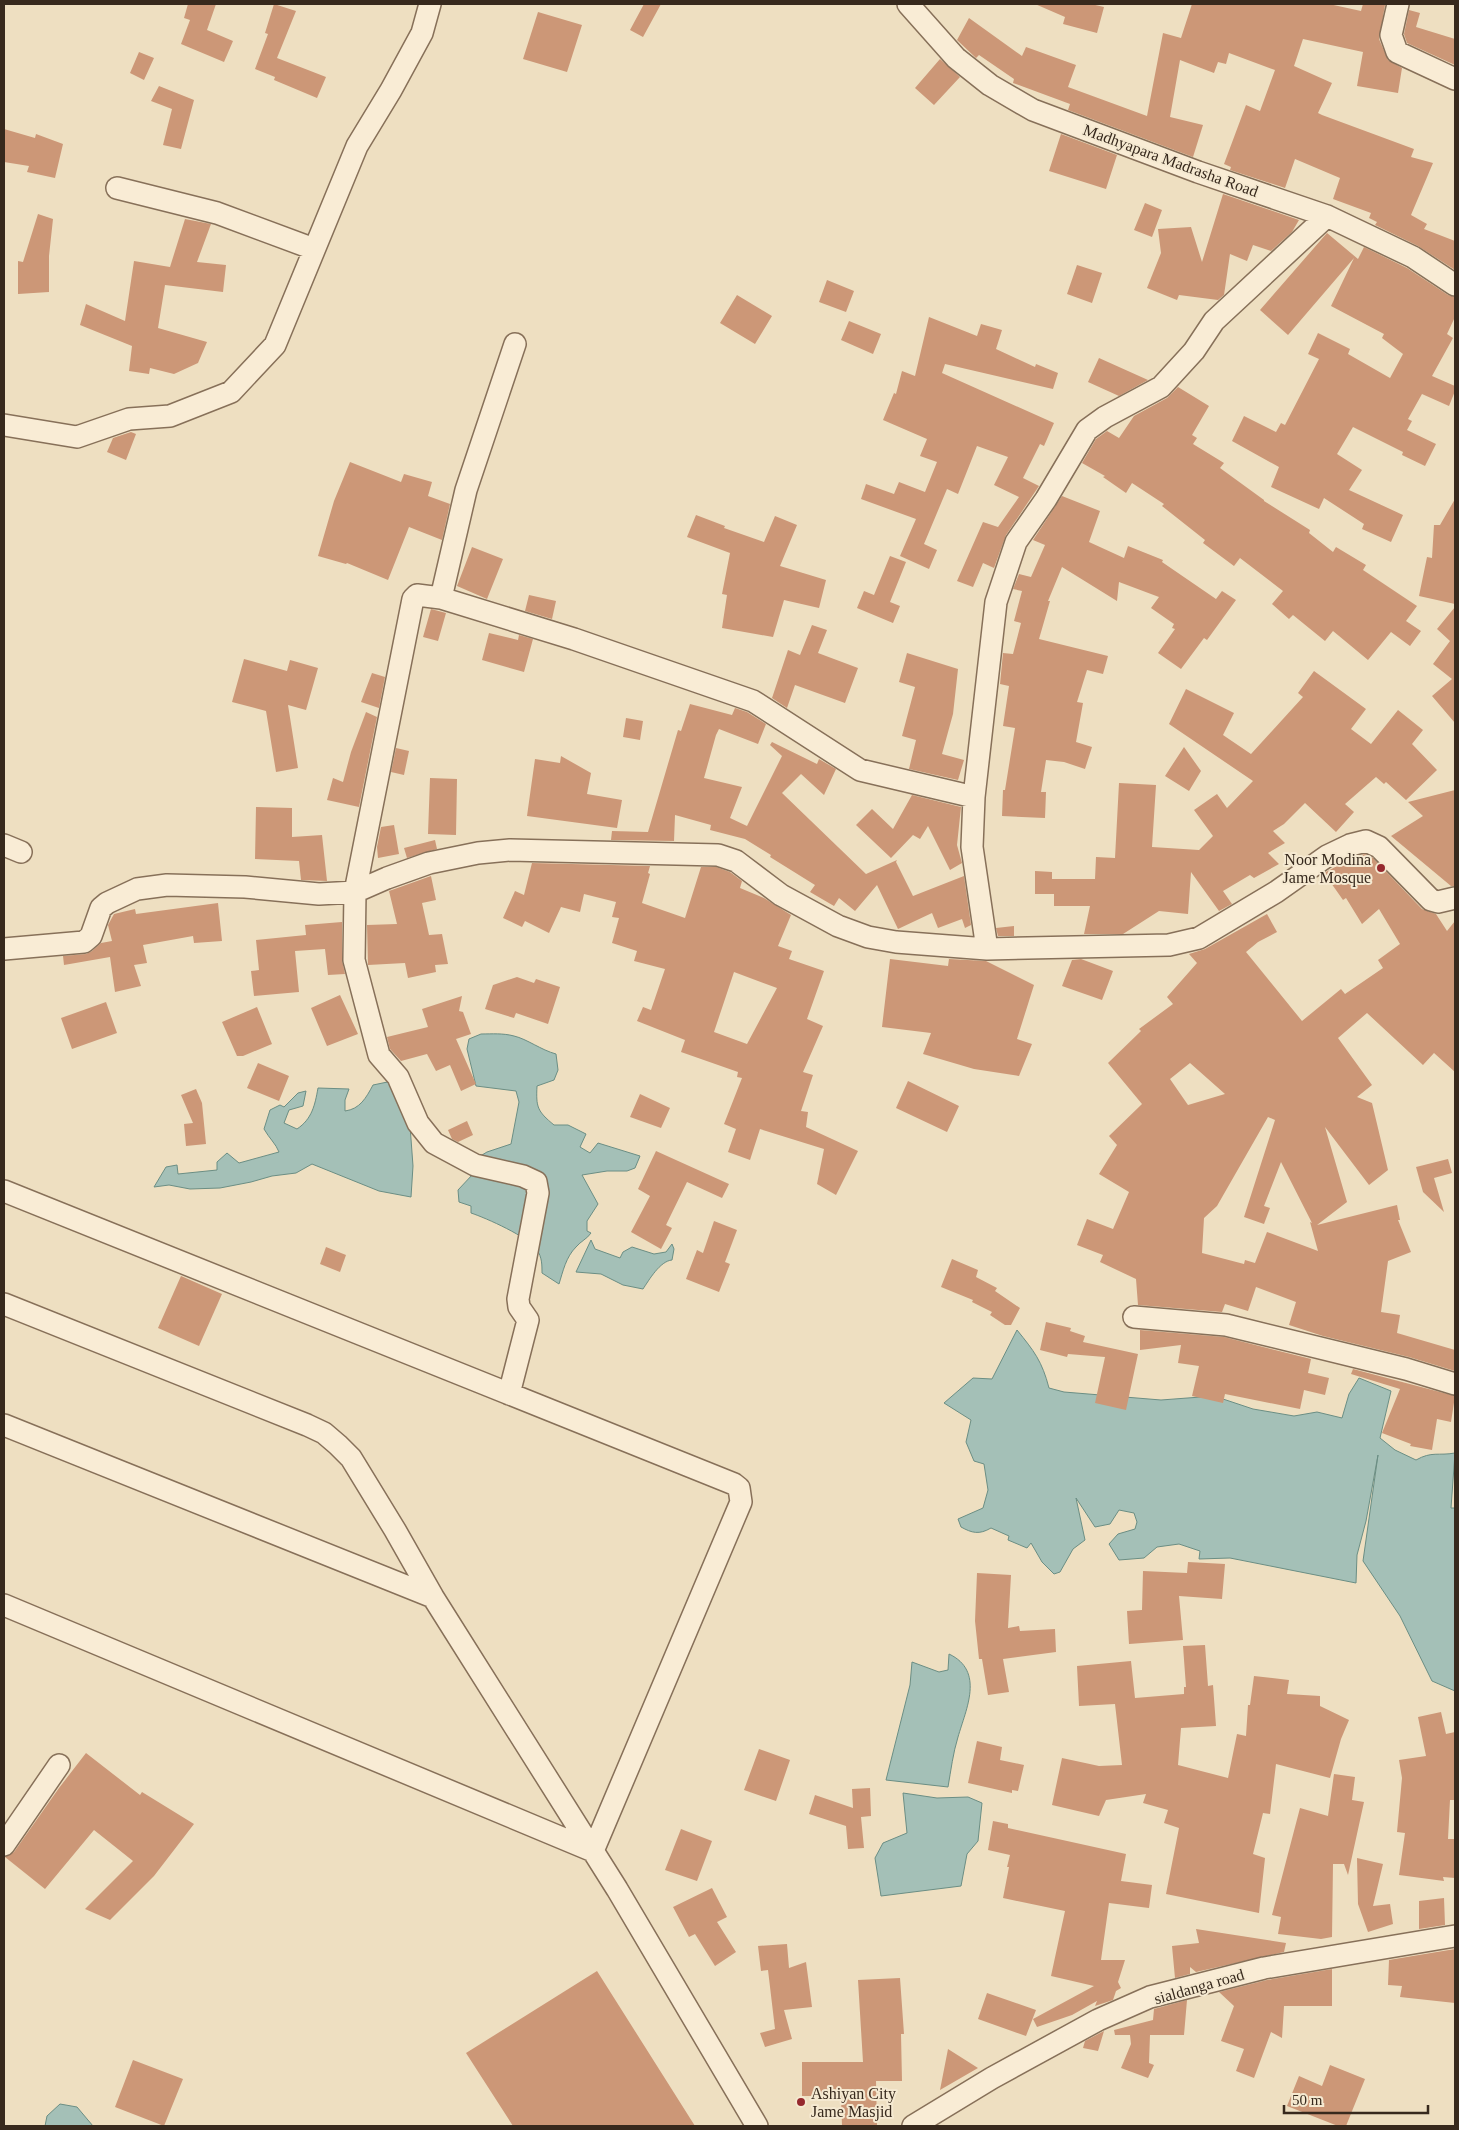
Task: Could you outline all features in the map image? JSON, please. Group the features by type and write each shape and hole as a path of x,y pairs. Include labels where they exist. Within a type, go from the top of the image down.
{"street":[{"path":"4,424 77,436 129,419 170,416 231,392 275,345 357,146 392,90 422,33 430,4"},
{"name":"Madhyapara Madrasha Road","path":"908,4 956,58 990,85 1033,110 1198,172 1327,216 1413,257 1455,285"},
{"path":"1398,4 1391,35 1397,52 1455,79"},
{"path":"117,188 217,213 314,249"},
{"path":"987,949 972,846 974,797 996,602 1016,542 1046,499 1087,430 1105,417 1161,387 1194,351 1214,321 1327,216"},
{"path":"441,598 466,490 515,344"},
{"path":"509,1394 528,1320 519,1307 518,1299 538,1193 536,1182 523,1176 475,1165 434,1143 418,1123 398,1077 379,1055 354,960 355,892 413,599 417,595 441,598 574,639 753,701 860,770 974,797"},
{"path":"4,949 84,942 91,936 101,908 107,902 137,889 167,885 246,887 319,894 355,892 429,863 478,853 510,850 718,855 736,861 782,895 838,926 868,937 896,942 987,949 1169,945 1199,938 1276,892 1326,856 1350,844 1366,841 1379,847 1431,900 1438,902 1455,898"},
{"path":"4,1191 734,1484 739,1488 742,1502 593,1851"},
{"path":"4,1304 324,1433 350,1458 395,1530 433,1597 593,1851 756,2126"},
{"path":"1134,1317 1226,1325 1406,1369 1455,1384"},
{"path":"4,1425 433,1597"},
{"path":"4,1605 593,1851"},
{"path":"4,1845 59,1765"},
{"name":"sialdanga road","path":"912,2126 1024,2060 1098,2020 1150,1997 1264,1968 1455,1936"}],"water":[{"path":"481,1034 514,1036 556,1054 558,1070 554,1080 537,1086 537,1104 544,1116 554,1125 568,1125 586,1134 580,1147 590,1153 598,1143 640,1156 635,1168 627,1171 607,1171 582,1175 598,1204 587,1221 587,1231 591,1233 570,1255 559,1284 542,1273 540,1255 525,1239 507,1228 471,1213 471,1206 459,1202 458,1190 473,1174 477,1158 487,1152 511,1144 519,1102 516,1091 476,1086 467,1049 469,1039"},
{"path":"397,1080 409,1112 413,1166 411,1197 379,1191 312,1164 296,1173 272,1176 220,1188 190,1189 169,1185 154,1187 166,1167 177,1165 178,1174 217,1170 217,1162 227,1153 239,1163 279,1152 264,1129 270,1110 280,1105 284,1107 298,1093 306,1091 303,1106 289,1110 284,1123 297,1129 309,1116 314,1106 318,1088 349,1089 345,1100 345,1111 359,1105 373,1085"},
{"path":"591,1240 595,1249 620,1258 623,1252 632,1247 654,1254 666,1252 672,1244 674,1249 672,1260 659,1267 643,1289 623,1285 601,1274 576,1272"},
{"path":"1017,1330 1037,1357 1049,1388 1064,1392 1161,1400 1214,1396 1253,1409 1294,1416 1317,1412 1342,1418 1349,1394 1359,1378 1391,1391 1380,1438 1395,1450 1416,1460 1431,1455 1455,1453 1451,1508 1455,1508 1455,1691 1432,1681 1400,1616 1363,1561 1378,1455 1366,1521 1357,1555 1356,1583 1230,1558 1199,1559 1200,1551 1179,1544 1157,1547 1144,1558 1119,1560 1109,1544 1118,1534 1135,1529 1137,1522 1134,1513 1119,1510 1110,1524 1095,1527 1076,1498 1085,1540 1073,1549 1060,1572 1054,1574 1042,1562 1031,1543 1027,1548 1008,1540 1009,1536 991,1528 983,1532 976,1532 961,1527 958,1519 983,1508 988,1490 984,1464 974,1461 966,1442 971,1420 944,1403 973,1378 992,1379"},
{"path":"949,1654 960,1661 967,1670 970,1680 970,1691 955,1749 948,1787 886,1780 910,1685 912,1662 939,1672 948,1670"},
{"path":"903,1793 937,1798 968,1797 982,1803 978,1841 967,1854 961,1886 881,1896 875,1858 883,1843 907,1833"},
{"path":"60,2104 77,2107 93,2126 45,2126 47,2116"}],"building":[{"path":"188,4 216,4 207,30 233,41 224,62 181,44 190,20 184,18"},
{"path":"274,4 296,11 277,58 326,77 317,98 274,80 275,77 255,69 268,34 265,33"},
{"path":"644,4 661,4 643,37 630,30"},
{"path":"1035,4 1091,4 1104,7 1097,33 1063,24 1065,17"},
{"path":"1192,4 1329,4 1361,11 1363,4 1385,5 1379,39 1388,60 1402,68 1398,93 1357,86 1363,52 1303,39 1294,66 1332,83 1318,113 1414,149 1411,157 1433,163 1411,215 1427,224 1424,229 1455,241 1455,270 1418,246 1375,225 1377,222 1369,218 1371,213 1333,199 1340,178 1295,159 1285,188 1230,170 1231,167 1224,164 1246,105 1260,111 1275,70 1229,53 1226,64 1218,62 1214,73 1180,60 1170,117 1203,125 1193,157 1068,110 1070,104 1013,83 1014,79 979,55 976,58 957,40 969,18 1022,56 1026,47 1076,65 1068,87 1147,116 1163,33 1181,38"},
{"path":"1409,10 1420,13 1416,27 1455,39 1455,65 1407,43 1404,34"},
{"path":"538,12 582,25 567,72 523,59"},
{"path":"139,52 154,58 144,80 130,73"},
{"path":"940,59 960,77 934,105 915,88"},
{"path":"159,86 194,100 181,149 163,145 172,109 151,101"},
{"path":"4,129 35,138 36,134 63,144 55,178 27,172 29,166 4,162"},
{"path":"1061,134 1117,155 1106,189 1049,171"},
{"path":"1223,194 1299,220 1292,232 1271,251 1253,245 1247,261 1230,254 1224,295 1218,300 1179,295 1177,300 1147,288 1161,253 1158,229 1191,227 1202,262"},
{"path":"1145,203 1162,210 1152,237 1134,230"},
{"path":"38,214 53,219 49,256 49,292 18,294 18,261 23,262"},
{"path":"185,219 211,224 197,262 226,265 223,292 165,285 158,328 207,342 198,363 174,374 150,368 149,374 129,371 132,346 80,325 86,304 125,321 134,261 170,267"},
{"path":"1327,233 1358,259 1364,247 1407,268 1448,295 1455,297 1455,317 1447,334 1453,338 1432,376 1455,386 1455,391 1449,406 1422,394 1408,419 1412,421 1407,430 1436,444 1425,466 1402,455 1403,452 1353,427 1337,454 1362,470 1349,490 1403,515 1391,542 1362,529 1364,524 1324,498 1319,509 1271,487 1279,467 1232,441 1244,416 1276,432 1281,423 1285,425 1319,359 1308,354 1318,333 1350,349 1348,354 1390,378 1403,354 1382,338 1384,334 1331,306 1354,258 1288,335 1260,310"},
{"path":"1077,265 1102,273 1092,303 1067,294"},
{"path":"827,280 854,291 846,312 819,302"},
{"path":"737,295 772,316 755,344 720,323"},
{"path":"929,317 977,336 981,324 1002,330 996,349 1035,367 1036,364 1058,373 1053,389 945,364 942,373 1054,423 1044,446 1040,444 1023,478 1039,486 1006,535 994,568 983,563 973,587 957,581 983,522 998,527 1019,497 994,485 1008,457 977,446 958,494 947,489 924,544 937,550 929,569 900,556 916,519 861,499 866,484 894,494 899,482 925,492 937,462 920,456 927,439 883,420 894,393 896,394 902,371 915,376"},
{"path":"849,321 881,334 873,354 841,340"},
{"path":"1099,358 1148,380 1119,396 1088,382"},
{"path":"1178,387 1209,406 1192,435 1197,438 1193,444 1224,463 1220,468 1264,501 1310,530 1309,533 1333,552 1336,547 1366,565 1363,570 1417,606 1406,621 1421,631 1410,646 1391,632 1368,660 1333,631 1325,641 1293,615 1289,619 1272,604 1283,591 1240,558 1234,566 1203,543 1205,540 1162,506 1164,504 1132,483 1126,493 1103,477 1105,476 1082,463 1096,439 1107,431 1119,438 1134,416 1167,398"},
{"path":"131,432 136,434 126,460 107,452 113,438"},
{"path":"350,462 401,482 404,474 432,482 428,496 450,504 442,540 409,527 388,580 347,563 318,556 334,501"},
{"path":"1062,496 1100,511 1089,542 1124,558 1128,546 1163,560 1162,562 1216,599 1222,591 1236,600 1207,640 1204,638 1181,669 1158,653 1175,629 1172,628 1174,624 1151,608 1159,597 1119,582 1117,601 1062,567 1048,601 1050,601 1039,639 1108,656 1103,674 1087,670 1077,702 1083,703 1076,742 1092,747 1085,769 1064,762 1046,760 1041,792 1046,792 1045,818 1002,816 1003,790 1005,790 1015,728 1003,726 1009,686 1000,684 1003,653 1013,654 1021,623 1014,621 1022,591 1013,589 1019,574 1031,577 1045,545 1033,540"},
{"path":"1455,499 1455,604 1419,596 1427,557 1432,558 1434,525 1440,525"},
{"path":"696,515 725,526 724,528 764,542 775,516 797,525 780,566 826,580 819,608 784,600 773,637 722,628 727,595 722,594 730,553 687,537"},
{"path":"472,547 503,559 487,599 457,586"},
{"path":"890,556 906,562 890,602 900,606 893,623 857,608 864,591 874,595"},
{"path":"529,595 556,601 552,619 525,611"},
{"path":"1455,607 1455,723 1432,696 1452,679 1433,664 1450,641 1437,629"},
{"path":"431,609 446,613 438,641 423,637"},
{"path":"812,625 827,630 818,653 858,668 845,703 795,685 787,708 772,698 788,650 800,655"},
{"path":"489,633 518,640 519,635 533,639 524,672 482,660"},
{"path":"907,653 958,669 953,714 942,754 964,760 958,780 909,769 916,740 902,736 915,687 899,682"},
{"path":"244,659 287,671 290,660 318,668 306,710 288,705 298,768 276,772 266,711 232,702"},
{"path":"1314,671 1366,709 1351,729 1371,744 1398,710 1423,730 1412,744 1437,770 1406,800 1386,782 1384,784 1376,777 1345,804 1354,812 1336,832 1305,803 1284,824 1273,831 1285,843 1268,853 1279,864 1254,878 1250,875 1223,891 1232,904 1219,911 1191,872 1188,914 1159,911 1123,934 1084,934 1090,906 1054,906 1054,894 1035,894 1035,871 1052,872 1052,879 1095,879 1096,857 1115,858 1119,783 1156,785 1152,847 1199,850 1213,836 1194,810 1217,794 1227,808 1253,781 1169,724 1186,689 1234,713 1223,735 1251,754 1303,697 1298,693"},
{"path":"372,673 385,677 379,708 361,702"},
{"path":"690,704 732,715 735,708 747,712 766,724 758,744 719,729 716,735 704,778 742,787 730,818 747,826 782,756 770,745 772,742 817,764 819,759 836,769 824,795 801,774 782,793 866,874 897,860 896,862 913,896 964,876 971,925 965,928 962,919 938,928 932,913 898,929 877,885 855,911 839,898 834,906 810,892 815,885 745,839 710,830 711,825 675,815 674,841 611,840 612,831 648,832 678,730 681,731"},
{"path":"366,712 377,717 359,807 327,800 333,778 343,782 351,752"},
{"path":"626,718 643,721 640,740 623,737"},
{"path":"1184,747 1201,771 1189,791 1165,776"},
{"path":"396,748 409,751 404,775 391,772"},
{"path":"561,756 591,773 587,794 622,800 617,828 527,816 535,759 560,763"},
{"path":"430,778 457,779 456,835 428,834"},
{"path":"1455,790 1455,886 1451,886 1391,836 1423,816 1408,802"},
{"path":"912,795 961,807 957,845 962,863 950,870 928,826 920,839 913,835 891,858 856,825 872,809 893,829"},
{"path":"256,807 292,808 292,837 322,835 327,881 301,880 299,861 255,859"},
{"path":"394,825 399,854 378,858 377,847 381,827"},
{"path":"435,840 437,849 407,858 404,848"},
{"path":"1365,854 1372,857 1422,909 1436,914 1447,931 1455,921 1455,1072 1434,1053 1423,1065 1367,1013 1338,1038 1372,1085 1357,1097 1372,1103 1388,1170 1369,1185 1325,1127 1347,1202 1317,1225 1397,1205 1400,1220 1398,1220 1411,1252 1388,1261 1381,1312 1400,1315 1397,1333 1455,1350 1455,1371 1409,1357 1323,1336 1289,1325 1296,1302 1256,1287 1248,1311 1225,1304 1222,1312 1138,1305 1136,1279 1100,1262 1103,1255 1077,1245 1087,1219 1113,1229 1129,1192 1099,1174 1117,1145 1109,1136 1142,1104 1108,1063 1141,1031 1139,1029 1173,1004 1167,997 1197,963 1189,954 1205,949 1267,914 1277,932 1258,942 1246,952 1302,1021 1341,989 1345,994 1383,968 1378,960 1400,944 1379,909 1362,924 1346,898 1343,900 1324,873 1354,857","holes":["1190,1063 1225,1094 1188,1105 1170,1079","1268,1117 1275,1120 1244,1217 1264,1224 1270,1208 1264,1206 1281,1162 1312,1223 1310,1222 1318,1251 1267,1232 1255,1263 1245,1260 1244,1264 1202,1253 1204,1218 1217,1206"]},
{"path":"532,863 650,866 648,873 650,874 642,903 685,918 701,867 716,867 730,872 742,881 740,888 764,898 791,915 778,946 792,951 789,959 824,971 807,1019 823,1026 803,1072 813,1075 801,1111 808,1112 806,1127 858,1151 836,1195 817,1184 824,1149 760,1129 750,1160 728,1152 736,1129 724,1124 742,1078 737,1077 738,1072 681,1052 685,1040 637,1021 643,1007 651,1010 665,969 634,961 637,951 612,943 619,918 612,917 616,902 584,894 580,912 561,907 549,933 525,921 522,927 503,918 515,891 524,895","holes":["734,972 777,988 747,1044 714,1032"]},
{"path":"431,876 436,900 422,903 429,935 442,934 448,964 435,965 436,972 408,978 405,963 368,965 367,925 397,924 389,891"},
{"path":"218,903 222,941 194,943 193,936 143,945 147,963 134,965 141,986 115,992 110,957 64,965 63,956 86,954 101,943 112,941 108,925 114,914 135,909 136,914"},
{"path":"342,922 342,960 345,974 328,975 325,949 295,951 299,992 254,996 251,971 259,970 256,940 306,935 305,925"},
{"path":"1014,926 1014,936 998,936 996,928"},
{"path":"890,959 948,966 949,959 986,961 1034,985 1017,1039 1032,1044 1019,1076 974,1069 923,1054 931,1033 882,1027"},
{"path":"1081,959 1113,971 1102,1000 1062,986 1072,960"},
{"path":"517,977 534,983 536,979 560,987 548,1024 516,1013 514,1018 485,1009 493,985"},
{"path":"340,995 358,1034 327,1046 311,1008"},
{"path":"462,996 459,1011 463,1012 471,1034 456,1039 476,1084 461,1091 450,1065 436,1071 427,1054 401,1061 390,1049 387,1037 428,1027 422,1009"},
{"path":"106,1002 117,1033 72,1049 61,1018"},
{"path":"257,1007 272,1044 243,1056 237,1056 222,1022"},
{"path":"258,1063 289,1076 279,1101 247,1088"},
{"path":"908,1081 959,1106 947,1132 896,1108"},
{"path":"196,1089 202,1103 206,1144 186,1146 184,1124 193,1123 181,1095"},
{"path":"640,1094 670,1108 661,1128 630,1117"},
{"path":"467,1121 473,1135 458,1142 452,1139 448,1130"},
{"path":"656,1151 729,1184 722,1198 687,1182 666,1225 672,1228 661,1249 631,1232 650,1196 638,1189"},
{"path":"1448,1159 1452,1173 1434,1178 1444,1212 1423,1192 1416,1167"},
{"path":"714,1221 737,1230 725,1262 730,1264 719,1292 686,1279 697,1250 703,1253"},
{"path":"326,1247 346,1255 340,1272 320,1264"},
{"path":"952,1259 978,1270 976,1277 997,1288 995,1291 1020,1308 1011,1325 1005,1325 990,1315 992,1312 972,1302 973,1300 941,1287"},
{"path":"181,1276 222,1294 199,1346 158,1328"},
{"path":"1046,1322 1071,1328 1070,1331 1085,1336 1083,1342 1138,1354 1126,1410 1095,1403 1105,1357 1068,1354 1067,1357 1040,1350"},
{"path":"1140,1330 1224,1337 1311,1359 1308,1373 1329,1378 1325,1395 1304,1390 1300,1409 1225,1394 1223,1403 1192,1396 1199,1366 1178,1363 1181,1345 1140,1350"},
{"path":"1353,1369 1455,1396 1451,1422 1437,1419 1432,1450 1410,1446 1411,1444 1382,1433 1400,1389 1351,1374"},
{"path":"1188,1562 1225,1564 1222,1599 1179,1596 1183,1640 1129,1644 1127,1611 1142,1610 1143,1571 1187,1573"},
{"path":"977,1573 1011,1575 1008,1628 1019,1626 1020,1631 1055,1629 1056,1652 1003,1659 1009,1692 988,1695 982,1659 979,1659 975,1621"},
{"path":"1205,1645 1208,1686 1213,1685 1216,1726 1181,1728 1178,1765 1228,1778 1237,1734 1246,1736 1248,1705 1250,1705 1254,1676 1289,1680 1287,1694 1320,1696 1320,1706 1349,1720 1341,1739 1330,1778 1276,1764 1270,1814 1263,1813 1253,1854 1265,1858 1259,1913 1166,1894 1179,1828 1164,1823 1168,1810 1143,1803 1146,1794 1106,1800 1099,1816 1052,1805 1062,1758 1099,1766 1122,1765 1115,1704 1079,1706 1077,1666 1131,1661 1135,1698 1184,1694 1184,1687 1186,1687 1183,1646"},
{"path":"1441,1712 1446,1734 1455,1732 1455,1800 1450,1800 1448,1839 1455,1839 1455,1878 1443,1877 1444,1881 1399,1875 1405,1833 1397,1832 1402,1778 1399,1760 1426,1756 1418,1717"},
{"path":"977,1741 1002,1747 1000,1760 1024,1765 1018,1791 1012,1790 1012,1793 968,1783"},
{"path":"759,1749 790,1760 776,1801 744,1790"},
{"path":"86,1753 140,1795 142,1792 194,1824 154,1876 110,1920 85,1909 133,1861 94,1830 45,1889 5,1857 14,1852"},
{"path":"1334,1774 1355,1777 1352,1800 1364,1802 1348,1875 1344,1864 1333,1864 1332,1937 1321,1939 1278,1934 1281,1917 1272,1915 1300,1808 1328,1816"},
{"path":"870,1788 871,1816 861,1817 864,1848 848,1849 846,1826 809,1814 815,1795 853,1808 852,1789"},
{"path":"993,1821 1008,1824 1008,1828 1126,1854 1121,1881 1152,1885 1149,1908 1109,1903 1101,1960 1125,1960 1118,1982 1121,1988 1116,1991 1113,2000 1095,2006 1097,2001 1072,2015 1037,2027 1033,2019 1094,1986 1051,1976 1065,1911 1003,1898 1010,1855 988,1850"},
{"path":"681,1829 712,1841 697,1881 665,1870"},
{"path":"1357,1858 1383,1864 1373,1906 1390,1904 1393,1924 1368,1932 1358,1904"},
{"path":"712,1888 727,1917 717,1922 736,1952 715,1966 695,1934 689,1937 673,1907"},
{"path":"1444,1898 1445,1925 1419,1929 1419,1901"},
{"path":"1196,1929 1286,1943 1284,1952 1196,1972 1190,1967 1190,1974 1175,1978 1172,1946 1199,1943"},
{"path":"787,1944 789,1968 806,1962 812,2007 784,2010 792,2039 765,2047 760,2033 775,2029 768,1970 761,1971 758,1946"},
{"path":"1455,1949 1455,2003 1400,1997 1402,1986 1388,1985 1389,1960"},
{"path":"1332,1969 1332,2006 1284,2006 1282,2038 1271,2032 1254,2078 1236,2071 1244,2049 1221,2041 1234,2006 1219,1992 1267,1980"},
{"path":"597,1971 695,2126 513,2126 466,2053"},
{"path":"900,1978 904,2034 901,2034 902,2081 876,2081 877,2126 842,2126 841,2096 802,2096 802,2062 863,2062 858,1980"},
{"path":"987,1993 1036,2010 1026,2036 978,2019"},
{"path":"1187,2000 1184,2035 1150,2035 1149,2063 1154,2065 1148,2078 1121,2068 1131,2044 1130,2035 1115,2035 1114,2030 1153,2020 1154,2009"},
{"path":"1104,2031 1098,2051 1083,2048 1085,2041"},
{"path":"948,2049 978,2068 940,2090"},
{"path":"133,2060 183,2079 164,2126 115,2107"},
{"path":"1330,2065 1365,2079 1346,2126 1338,2126 1287,2106 1299,2076 1322,2086"}],"place":[{"name":"Noor Modina Jame Mosque","path":"1381,868"},
{"name":"Ashiyan City Jame Masjid","path":"801,2102"}]}
